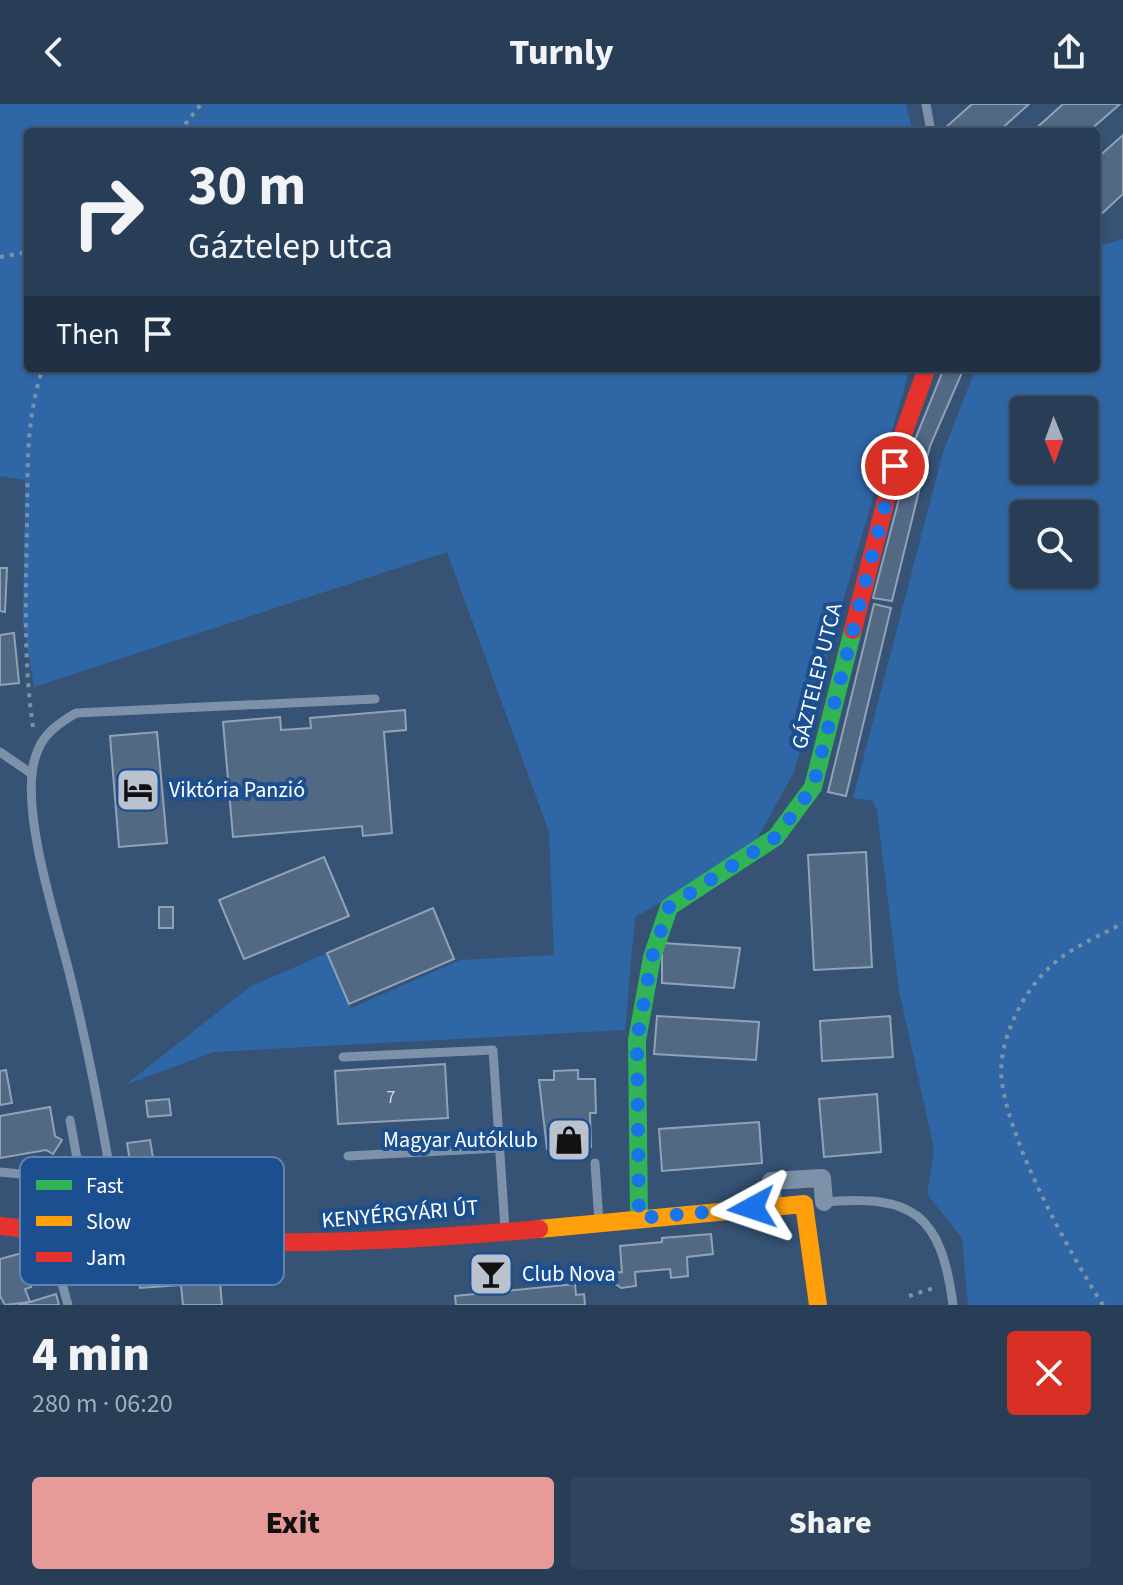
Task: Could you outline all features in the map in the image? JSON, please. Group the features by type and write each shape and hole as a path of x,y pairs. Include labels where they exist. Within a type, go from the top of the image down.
{"street":[{"name":"GÁZTELEP UTCA","path":"639,1218 637,1040 652,957 669,907 776,837 813,787 902,437 926,372"},
{"path":"773,1206 771,1181 822,1178 824,1202"},
{"name":"KENYÉRGYÁRI ÚT","path":"284,1246 804,1204"},
{"path":"804,1204 818,1305"},
{"name":"KENYÉRGYÁRI ÚT","path":"0,1226 20,1229"}],"lane":[{"path":"926,104 930,128"},
{"path":"108,1157 99,1098 39,846 32,774 37,753 50,729 76,713 375,699"},
{"path":"0,752 32,774"},
{"path":"343,1057 493,1050 505,1229"},
{"path":"70,1120 77,1157"},
{"path":"348,1156 499,1148"},
{"path":"595,1163 599,1222"},
{"path":"0,1172 20,1174"},
{"path":"803,1179 804,1204 894,1202 926,1222 938,1237 953,1305"},
{"path":"62,1285 68,1305"}],"path":[{"path":"182,128 201,104"},
{"path":"0,257 24,253"},
{"path":"37,753 25,633 27,439 31,401 42,372"},
{"path":"1103,1305 1053,1219 1026,1156 1001,1081 1002,1051 1015,1018 1047,969 1066,954 1123,923"},
{"path":"909,1296 934,1288"}],"shaded area":[{"path":"0,104 906,104 912,128 24,128 24,372 909,372 794,772 750,852 635,917 625,1030 214,1052 125,1085 251,986 327,953 351,1008 460,960 554,955 549,832 447,552 34,687 23,622 25,480 0,476"},
{"path":"1123,239 1123,1305 968,1305 962,1238 927,1194 934,1149 899,991 877,811 873,801 853,798 943,452 974,372 1100,372 1100,246"}],"building":[{"path":"972,104 1029,104 1002,128 946,127"},
{"path":"1063,104 1120,104 1093,128 1036,128"},
{"path":"1123,135 1123,194 1100,215 1100,155"},
{"path":"942,372 962,372 930,446 892,601 873,598 914,442"},
{"path":"0,568 7,568 5,612 0,611"},
{"path":"874,604 891,608 846,796 828,792"},
{"path":"14,633 19,683 0,685 0,635"},
{"path":"405,710 406,730 384,732 392,833 363,836 362,826 233,837 223,722 280,717 281,730 311,728 310,718"},
{"name":"Viktória Panzió","path":"157,732 167,843 119,847 110,736"},
{"path":"866,852 872,967 814,970 808,855"},
{"path":"324,857 349,916 244,959 219,900"},
{"path":"159,907 173,907 173,928 159,928"},
{"path":"433,908 454,959 349,1004 327,953"},
{"path":"662,943 740,948 734,988 662,983"},
{"path":"657,1016 759,1022 756,1060 654,1054"},
{"path":"890,1016 893,1057 822,1061 820,1021"},
{"path":"445,1064 448,1118 338,1124 335,1071"},
{"path":"6,1070 12,1103 0,1105 0,1071"},
{"path":"578,1070 578,1079 595,1079 596,1113 590,1113 591,1147 547,1149 539,1080 554,1080 554,1071"},
{"path":"877,1094 881,1152 824,1157 819,1099"},
{"path":"169,1099 171,1115 148,1117 146,1101"},
{"path":"50,1107 55,1136 62,1140 53,1154 46,1150 0,1158 0,1116"},
{"path":"759,1122 762,1163 662,1171 659,1129"},
{"path":"150,1140 153,1157 129,1157 127,1143"},
{"path":"711,1234 713,1254 687,1257 688,1276 671,1278 670,1269 635,1272 636,1286 621,1288 613,1282 612,1273 622,1272 620,1246 662,1242 662,1238"},
{"path":"20,1254 20,1285 30,1285 25,1289 30,1302 5,1305 0,1296 0,1259"},
{"path":"575,1284 576,1295 584,1294 585,1305 456,1305 455,1296"},
{"path":"140,1285 181,1285 140,1288"},
{"path":"181,1285 220,1285 222,1305 183,1305"},
{"path":"56,1294 59,1305 18,1305 30,1302"}],"traffic: fast":[{"path":"639,1218 637,1040 652,957 669,907 776,837 813,787 853,630"}],"traffic: slow":[{"path":"539,1229 804,1204 818,1305"}],"traffic: jam":[{"path":"853,630 902,437 926,372"},
{"path":"0,1226 20,1228"},
{"path":"284,1242 404,1239 539,1229"}],"place":[{"name":"Viktória Panzió","path":"138,790"},
{"name":"Magyar Autóklub","path":"569,1140"},
{"name":"Club Nova","path":"491,1274"}],"route":[{"path":"752,1208 639,1218 637,1040 652,957 669,907 776,837 813,787 895,466"}]}
